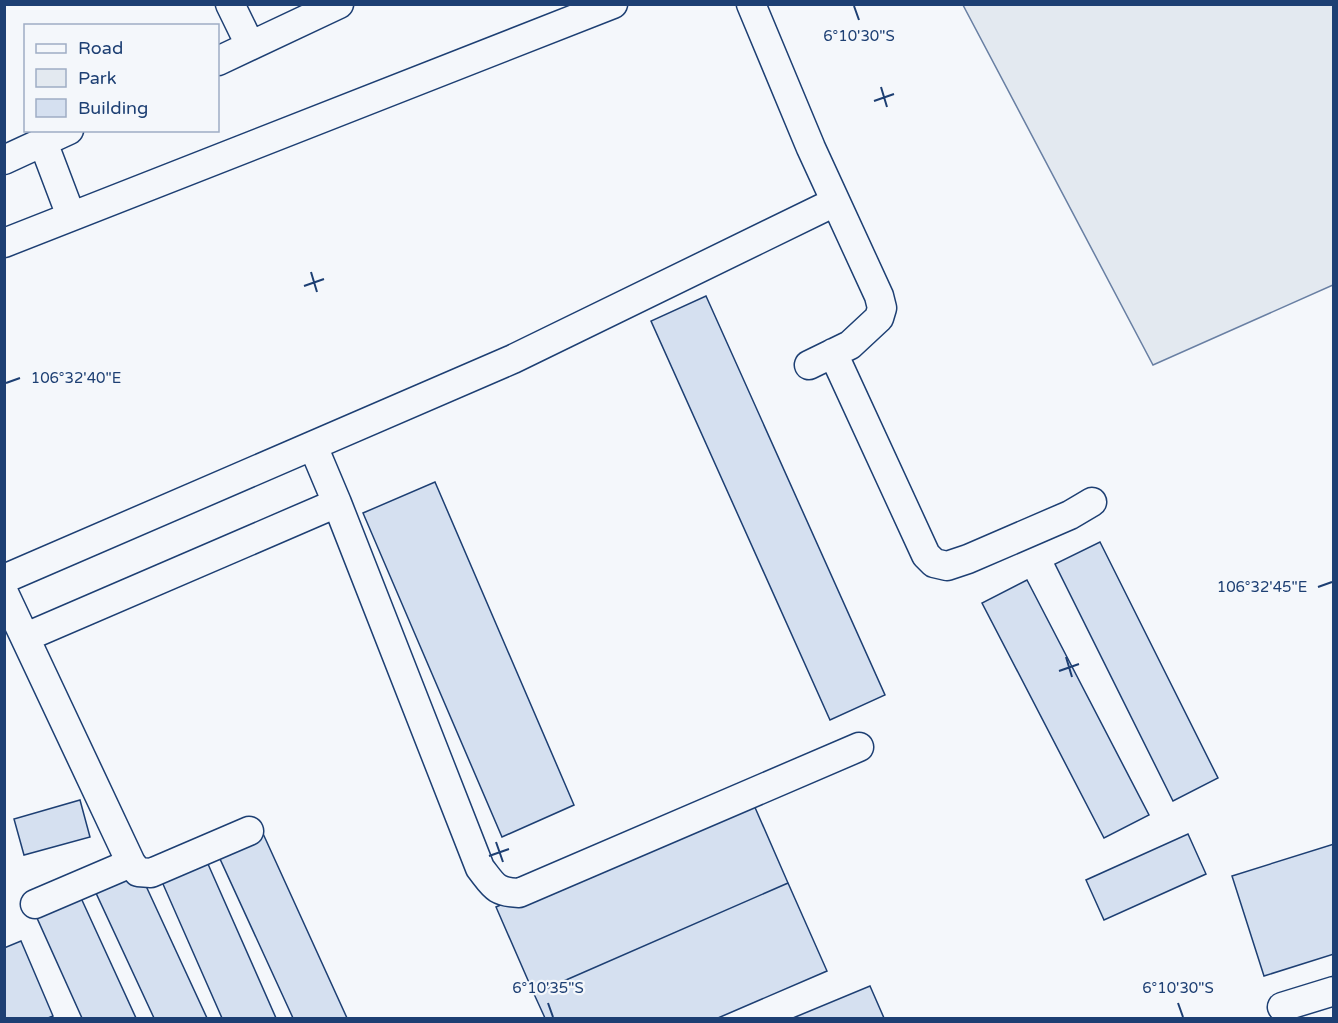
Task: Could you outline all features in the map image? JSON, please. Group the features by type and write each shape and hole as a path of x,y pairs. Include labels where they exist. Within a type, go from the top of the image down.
{"street":[{"path":"230,4 250,45"},
{"path":"219,60 339,4"},
{"path":"4,243 613,4"},
{"path":"752,4 835,202 879,296 882,308 879,318 850,345 821,359 926,555 934,563 947,566 1070,515 1092,502"},
{"path":"4,160 65,132"},
{"path":"43,142 71,216"},
{"path":"4,579 513,359 835,202"},
{"path":"313,446 480,868 493,886 505,892 519,893 859,747"},
{"path":"26,637 337,504"},
{"path":"4,593 131,862 138,872 151,873 249,831"},
{"path":"35,904 131,862"},
{"path":"1282,1007 1334,991"}],"green space":[{"path":"963,5 1333,5 1333,285 1153,365"}],"building":[{"path":"706,296 885,695 830,720 651,321"},
{"path":"435,482 574,805 502,837 363,513"},
{"path":"1100,542 1218,778 1173,801 1055,564"},
{"path":"1027,580 1149,815 1104,838 982,603"},
{"path":"750,796 788,883 534,994 496,907"},
{"path":"80,800 90,837 24,855 14,819"},
{"path":"260,827 347,1018 293,1018 215,848"},
{"path":"1188,834 1206,874 1104,920 1086,880"},
{"path":"1334,844 1334,954 1264,976 1232,876"},
{"path":"204,855 276,1018 222,1018 159,875"},
{"path":"140,873 207,1018 154,1018 96,893"},
{"path":"788,883 827,971 718,1018 545,1018 534,994"},
{"path":"81,898 136,1018 82,1018 37,918"},
{"path":"21,941 53,1016 48,1018 4,1018 4,948"},
{"path":"870,986 884,1018 793,1018"}]}
